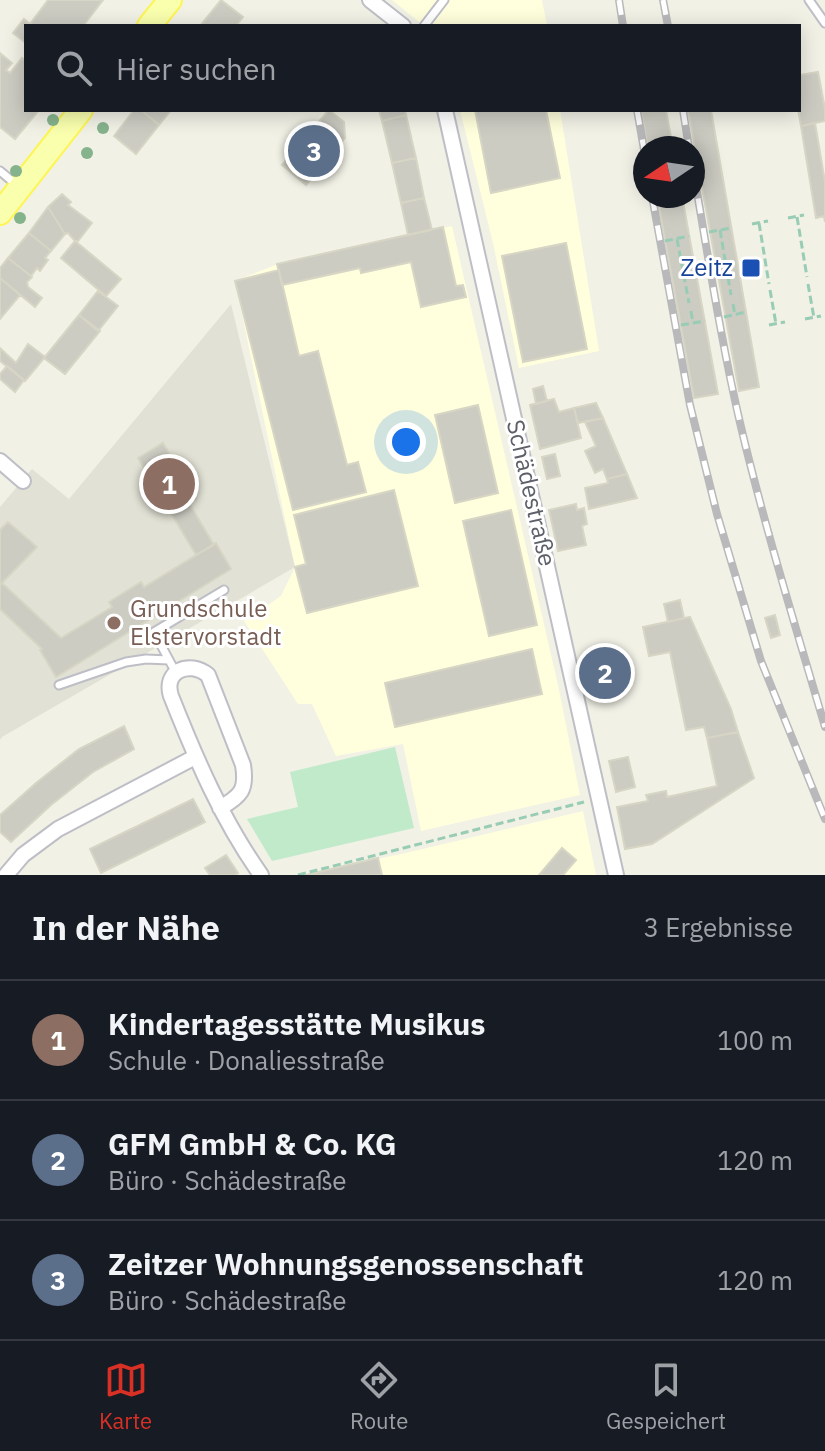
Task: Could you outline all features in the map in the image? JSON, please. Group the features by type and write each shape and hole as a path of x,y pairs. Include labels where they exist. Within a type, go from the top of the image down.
{"main road":[{"path":"151,24 170,0"},
{"path":"0,213 79,112"}],"street":[{"path":"370,0 400,24"},
{"name":"Schädestraße","path":"445,112 616,875"},
{"path":"0,461 23,481"},
{"path":"220,808 241,793 246,781 243,765 208,675 199,668 172,666 169,689 195,757 220,808 239,842 261,875"},
{"path":"6,875 23,855 58,829 195,757"}],"lane":[{"path":"426,24 444,0"},
{"path":"809,0 825,23"},
{"path":"0,171 20,188"},
{"path":"172,666 154,632 224,590"},
{"path":"59,685 126,662 146,659 172,666"}],"path":[{"path":"788,218 804,215"},
{"path":"797,217 807,277"},
{"path":"752,224 768,221"},
{"path":"759,223 769,284"},
{"path":"709,232 731,228"},
{"path":"720,230 731,295"},
{"path":"665,241 689,236"},
{"path":"677,239 689,303"},
{"path":"808,284 814,318"},
{"path":"770,290 776,324"},
{"path":"733,304 735,315"},
{"path":"691,311 693,323"},
{"path":"724,317 746,312"},
{"path":"805,319 821,316"},
{"path":"681,325 705,321"},
{"path":"769,325 785,322"},
{"path":"298,875 599,798"}],"shaded area":[{"path":"392,0 542,0 547,24 422,24"},
{"path":"460,112 560,112 599,351 519,368 493,243"},
{"path":"452,226 558,685 580,795 421,831 403,744 336,756 312,704 298,704 244,621 281,596 295,567 235,281 278,264"},
{"path":"231,304 295,567 0,740 0,507 32,469 69,499"},
{"path":"395,747 414,828 272,861 247,819 298,807 290,772"},
{"path":"583,811 596,875 306,875 414,851"}],"building":[{"path":"48,0 103,0 85,24 30,24"},
{"path":"221,0 243,17 238,24 202,24"},
{"path":"24,19 30,24 24,24 24,41 13,33"},
{"path":"0,53 12,63 6,70 10,73 22,58 24,60 24,112 37,112 15,139 0,127"},
{"path":"818,72 825,121 801,126 798,112 801,112 801,75"},
{"path":"132,112 143,112 159,125 136,154 114,136"},
{"path":"143,112 169,112 159,125"},
{"path":"327,112 344,122 345,138 306,185 282,165"},
{"path":"380,112 405,112 406,115 382,121"},
{"path":"475,112 546,112 560,178 491,193"},
{"path":"641,112 666,112 671,136 646,136"},
{"path":"688,112 711,112 759,387 739,391 705,204 705,136 693,136"},
{"path":"406,115 416,158 392,163 382,121"},
{"path":"815,123 825,182 825,222 824,216 816,218 801,126"},
{"path":"416,158 424,198 401,203 392,163"},
{"path":"62,194 71,202 68,205 92,223 78,241 65,234 48,207"},
{"path":"424,198 432,230 408,235 401,203"},
{"path":"48,207 65,234 51,251 29,233"},
{"path":"659,208 684,208 718,394 694,398"},
{"path":"443,227 456,286 463,285 466,297 421,307 411,262 361,273 360,268 282,285 277,264"},
{"path":"29,233 51,251 40,271 37,268 31,276 8,258"},
{"path":"75,241 121,279 106,296 61,258"},
{"path":"566,243 587,349 523,362 502,256"},
{"path":"8,258 32,277 27,282 28,287 42,298 35,307 0,278 0,268"},
{"path":"279,270 299,356 318,351 347,465 358,462 366,492 293,510 235,281"},
{"path":"0,278 20,295 0,319"},
{"path":"98,291 118,306 98,331 79,315"},
{"path":"79,315 100,331 65,374 44,358"},
{"path":"28,344 45,357 25,381 0,361 0,348 16,363"},
{"path":"7,366 24,380 15,392 0,379"},
{"path":"543,386 547,401 536,404 533,389"},
{"path":"554,399 559,412 574,408 581,438 540,449 530,405"},
{"path":"596,403 603,418 578,423 574,408"},
{"path":"478,405 498,493 455,503 435,415"},
{"path":"603,418 627,474 607,479 603,469 595,473 585,451 596,446 585,422"},
{"path":"163,443 196,499 189,503 214,545 196,555 138,458"},
{"path":"555,454 560,476 547,479 542,457"},
{"path":"627,474 637,498 589,509 585,488 608,483 607,479"},
{"path":"394,490 418,586 307,613 295,567 306,564 294,515"},
{"path":"576,504 577,510 584,508 587,524 582,526 586,545 558,551 549,510"},
{"path":"511,510 537,625 489,636 463,521"},
{"path":"8,522 37,547 0,585 0,530"},
{"name":"Grundschule Elstervorstadt","path":"216,543 231,569 56,677 42,649 0,609 2,583 61,638 112,607 109,602 141,582 144,587"},
{"path":"680,600 684,618 668,622 664,604"},
{"path":"775,615 780,635 771,638 765,618"},
{"path":"690,617 738,732 707,738 704,727 686,730 670,652 649,656 643,627"},
{"path":"606,646 607,651 617,650 625,689 616,691 617,697 603,700 602,693 594,695 585,657 597,654 596,649"},
{"path":"532,649 542,694 395,727 385,683"},
{"path":"124,726 134,749 93,772 11,842 0,832 0,815 36,783 79,749"},
{"path":"738,732 754,778 652,844 625,849 617,807 648,801 646,795 666,791 667,797 717,786 707,738"},
{"path":"628,757 635,787 616,792 609,761"},
{"path":"193,799 205,822 101,873 90,849"},
{"path":"562,848 576,860 563,875 539,875"},
{"path":"226,855 238,873 210,875 205,868"},
{"path":"378,858 382,875 306,875"}],"railway":[{"path":"619,0 623,24"},
{"path":"663,0 668,24"},
{"path":"637,112 642,136"},
{"path":"683,112 687,136"},
{"path":"654,208 690,405 717,514 761,661 825,819"},
{"path":"700,208 741,427 770,540 825,727"}],"place":[{"name":"Zeitzer Wohnungsgenossenschaft","path":"314,151"},
{"name":"Zeitz","path":"751,268"},
{"name":"Kindertagesstätte Musikus","path":"169,484"},
{"name":"Grundschule Elstervorstadt","path":"114,623"},
{"name":"GFM GmbH & Co. KG","path":"605,673"}]}
